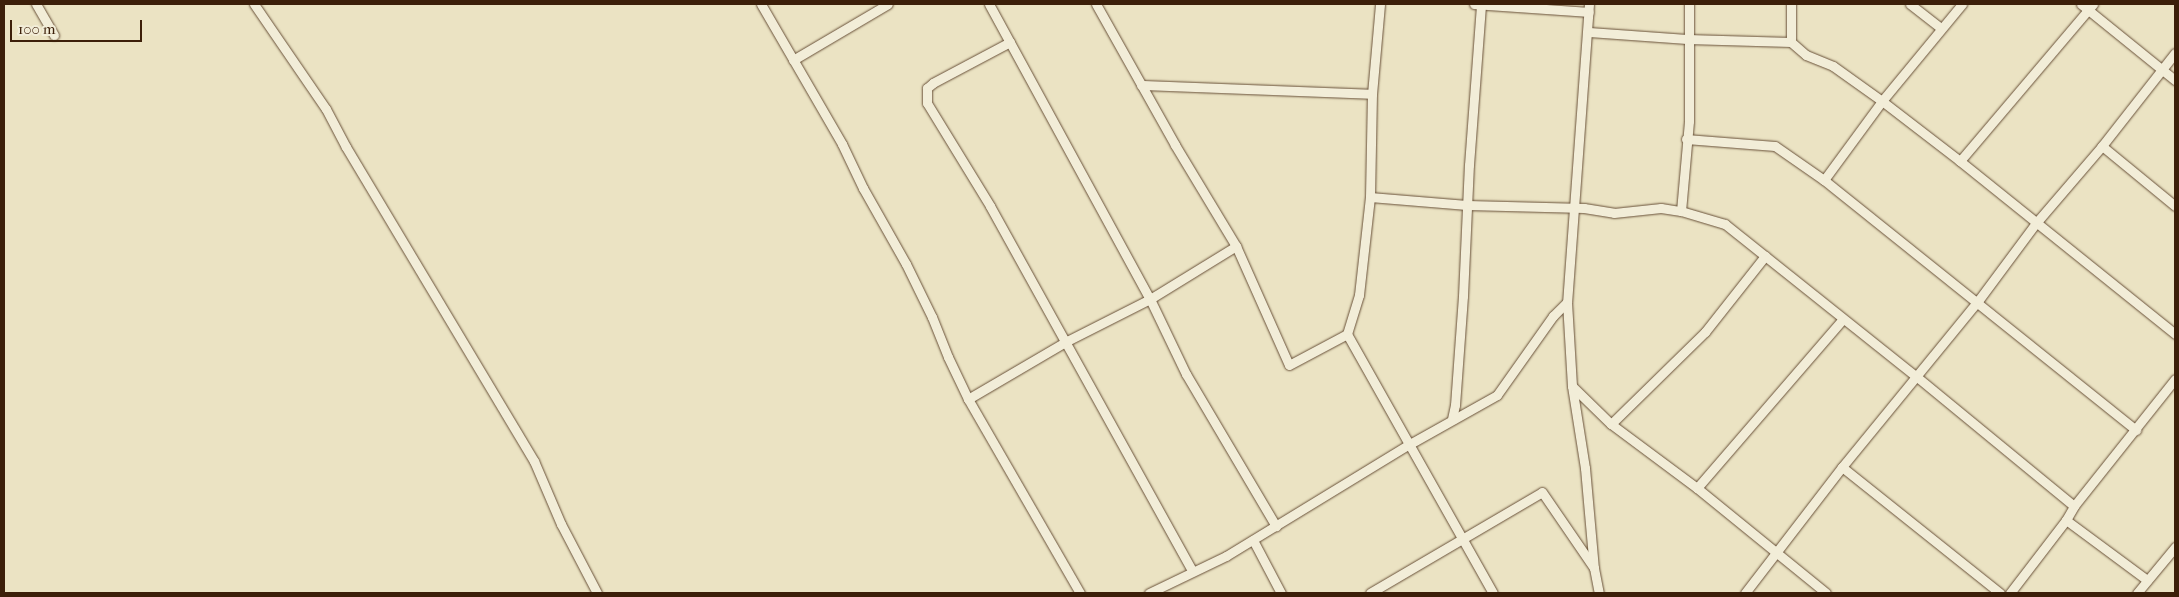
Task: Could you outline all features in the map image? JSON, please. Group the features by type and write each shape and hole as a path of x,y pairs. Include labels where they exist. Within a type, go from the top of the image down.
{"street":[{"path":"36,4 54,35"},
{"path":"254,4 326,109 346,147 534,461 561,524 597,593"},
{"path":"761,4 842,144 863,188 906,264 932,317 968,399 1080,593"},
{"path":"793,60 888,4"},
{"path":"989,4 1150,300 1186,374 1276,526"},
{"path":"1096,4 1236,246 1289,365 1347,334 1359,295 1370,197 1372,94 1380,4"},
{"path":"1452,419 1455,405 1467,205 1483,4 1589,8 1567,302 1572,386 1585,468 1594,568 1598,591 1588,593"},
{"path":"1681,211 1688,121 1687,39 1689,4"},
{"path":"1791,4 1791,42"},
{"path":"1910,4 1941,28"},
{"path":"1824,180 1882,101 1962,4"},
{"path":"1960,161 2087,5 2175,80"},
{"path":"1588,32 1687,39 1791,42 1806,55 1833,66 1882,101 1960,161 2175,334"},
{"path":"1010,42 932,83 927,88 927,103 990,206 1067,341 1192,571"},
{"path":"1745,593 1842,467 1978,301 2036,223 2102,146 2175,53"},
{"path":"1142,85 1372,94"},
{"path":"1686,139 1775,146 1824,180 1978,301 2136,430"},
{"path":"2102,146 2175,206"},
{"path":"1370,197 1467,205 1574,209 1614,213 1661,208 1681,211 1725,224 1843,320 1917,377 2074,506"},
{"path":"968,399 1067,341 1150,300 1236,246"},
{"path":"1612,424 1705,332 1765,256"},
{"path":"1149,593 1226,556 1408,445 1497,395 1553,316 1567,302"},
{"path":"1697,488 1843,320"},
{"path":"1347,334 1408,445 1464,538 1493,593"},
{"path":"2010,593 2066,520 2074,506 2175,379"},
{"path":"1572,386 1612,424 1697,488 1826,593"},
{"path":"1842,467 2000,593"},
{"path":"1370,593 1542,492 1594,568"},
{"path":"2066,520 2147,580"},
{"path":"1253,540 1281,593"},
{"path":"2137,593 2175,547"},
{"path":"1807,593 1814,585"}]}
